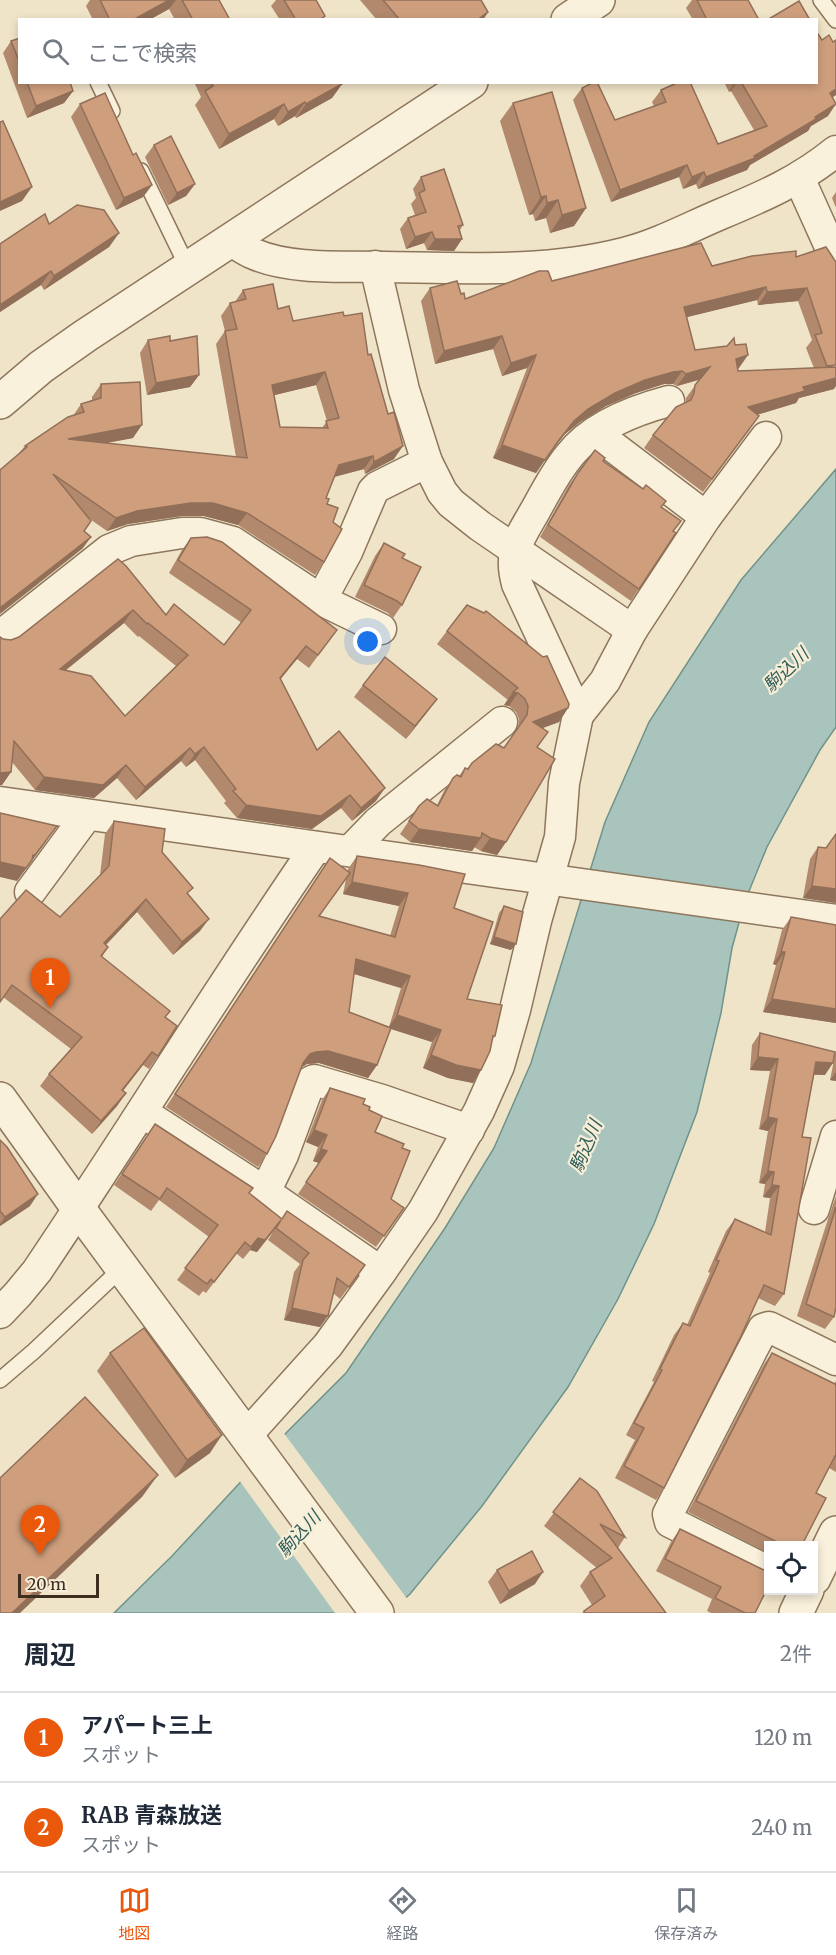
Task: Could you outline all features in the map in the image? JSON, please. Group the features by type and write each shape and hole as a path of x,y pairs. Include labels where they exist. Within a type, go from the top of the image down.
{"street":[{"path":"571,18 598,0"},
{"path":"0,402 85,336 468,84"},
{"path":"230,240 253,254 278,261 308,265 511,268 599,259 627,253 772,193 799,178 836,151"},
{"path":"799,178 836,260"},
{"path":"375,266 404,390 427,462 442,492 451,503 480,526 632,630"},
{"path":"578,715 517,584 513,570 514,549 548,489 569,455 578,445 630,412 669,401"},
{"path":"595,433 706,517"},
{"path":"248,1440 328,1346 381,1272 423,1211 469,1130 499,1066 516,1010 536,921 555,881 564,783 578,715 605,681 632,630 706,517 766,437"},
{"path":"321,600 347,552 376,487 427,462"},
{"path":"0,636 109,550 131,541 182,533 200,533 233,542 321,600 381,629"},
{"path":"350,851 386,815 501,722"},
{"path":"0,802 836,920"},
{"path":"30,892 87,815"},
{"path":"0,1312 37,1271 237,962 316,847"},
{"path":"265,1192 283,1155 310,1082 314,1080 382,1100 469,1130"},
{"path":"0,1100 377,1613"},
{"path":"142,1112 265,1192 381,1272"},
{"path":"813,1209 836,1137"},
{"path":"764,1569 670,1522 668,1514 763,1329 769,1327 836,1359"},
{"path":"818,1568 836,1533"},
{"path":"796,1613 805,1595"}],"lane":[{"path":"821,0 836,20"},
{"path":"99,84 118,124"},
{"path":"133,154 188,268"},
{"path":"0,1380 122,1268"}],"water":[{"name":"駒込川","path":"836,469 836,727 820,750 767,847 745,901 732,948 721,1013 697,1112 654,1224 618,1299 568,1387 482,1506 410,1594 389,1613 114,1613 172,1556 287,1432 346,1373 445,1228 494,1148 531,1063 605,822 649,722 741,580"}],"pier":[{"path":"283,1432 408,1600 393,1613 335,1613 239,1480"}],"building":[{"path":"100,0 169,0 137,18 109,18"},
{"path":"182,0 219,0 229,18 192,18"},
{"path":"284,0 316,0 325,16 322,18 295,18"},
{"path":"383,0 481,0 488,12 480,18 398,18"},
{"path":"697,0 748,0 758,18 706,18"},
{"path":"799,1 809,18 770,18"},
{"path":"818,34 822,40 829,35 833,42 836,40 836,89 830,93 836,104 815,117 816,119 754,156 755,158 706,177 704,172 692,177 687,165 620,190 582,88 590,84 598,84 615,120 666,102 661,90 674,84 691,84 718,144 767,126 742,84 818,84"},
{"path":"18,39 18,58 11,41"},
{"path":"28,84 71,84 73,91 36,106"},
{"path":"212,84 342,84 288,112 284,104 229,134 205,91 213,86"},
{"path":"552,92 586,208 562,215 558,200 547,203 546,196 541,197 513,103"},
{"path":"105,93 133,155 136,153 152,185 124,198 80,104"},
{"path":"3,121 32,187 0,202 0,122"},
{"path":"171,136 195,184 177,193 154,145"},
{"path":"444,169 463,225 458,226 462,239 435,239 432,232 415,237 408,218 426,212 419,193 425,190 421,177"},
{"path":"77,205 104,210 119,233 54,276 51,271 0,305 0,244 45,214 49,224"},
{"path":"701,243 712,266 752,256 796,251 796,257 826,247 836,262 836,365 827,366 815,335 822,333 807,288 767,292 766,287 684,307 695,350 727,346 734,338 735,345 746,344 748,355 736,359 738,371 836,367 836,378 803,387 805,391 748,407 759,416 712,479 653,435 676,407 691,400 695,385 710,367 686,374 682,371 673,372 645,380 615,393 588,409 574,421 545,460 502,445 536,355 511,363 502,336 444,351 430,288 457,281 465,299 539,271 548,271 552,281"},
{"path":"273,284 278,309 289,306 293,321 343,312 344,316 362,313 368,355 371,354 388,414 394,412 403,446 374,462 373,456 339,465 326,498 329,499 327,504 338,508 333,522 342,529 324,562 247,513 213,503 191,503 137,511 116,518 53,474 91,521 84,531 91,537 0,608 0,470 27,447 25,446 68,417 84,412 81,404 101,398 101,384 140,382 142,425 68,439 247,458 225,331 237,329 230,303 246,299 243,290","holes":["325,372 339,418 326,421 328,428 280,427 272,385"]},
{"path":"170,336 170,341 197,336 199,375 156,383 148,340"},
{"path":"595,450 605,458 603,461 643,489 646,485 666,501 661,507 681,521 673,531 676,533 639,589 548,525 578,473"},
{"path":"207,537 222,542 337,630 318,655 306,646 280,678 317,750 339,731 385,788 361,808 350,795 321,816 246,805 233,791 236,789 204,747 195,754 190,748 145,787 126,765 103,785 44,777 14,741 11,772 0,773 0,637 11,640 19,637 118,559 166,615 174,604 224,645 251,610 178,560 191,538","holes":["133,610 147,624 188,655 125,716 91,676 60,669"]},
{"path":"384,543 405,554 402,558 421,567 402,605 364,585"},
{"path":"467,605 484,613 486,611 543,657 547,656 569,704 568,708 533,722 548,732 537,747 555,759 506,842 490,838 482,833 481,838 419,829 409,821 427,799 438,806 453,778 457,775 461,777 465,768 468,769 472,763 496,744 504,748 527,715 528,706 525,699 513,692 518,688 447,631"},
{"path":"385,657 437,699 415,726 363,685"},
{"path":"0,813 57,826 33,855 26,868 0,862"},
{"path":"114,821 165,829 162,852 193,888 187,893 209,919 182,942 146,899 104,943 108,947 101,956 170,1011 165,1017 177,1026 158,1056 152,1052 122,1090 126,1093 101,1121 49,1074 82,1037 12,985 0,1002 0,919 26,890 60,917 109,866"},
{"path":"836,834 836,889 812,886 818,847 826,848"},
{"path":"357,856 465,874 454,908 493,922 467,999 502,1005 495,1036 493,1036 490,1051 481,1070 456,1065 431,1055 441,1030 397,1015 410,976 356,959 349,1012 391,1028 377,1065 328,1051 310,1054 303,1063 267,1154 175,1094 330,858 350,873 319,916 395,937 408,893 352,882"},
{"path":"504,906 523,912 516,944 494,937"},
{"path":"791,917 836,925 836,1009 772,999 785,952 781,952"},
{"path":"760,1033 835,1052 833,1063 816,1062 802,1137 811,1138 784,1294 764,1285 741,1336 664,1488 624,1466 644,1428 634,1423 662,1370 660,1369 683,1323 690,1326 735,1219 771,1235 779,1186 772,1185 774,1172 768,1171 777,1119 768,1117 778,1059 758,1057"},
{"path":"330,1088 365,1099 363,1104 370,1107 369,1110 382,1116 375,1132 404,1144 402,1148 410,1151 391,1199 404,1208 384,1236 306,1182 327,1151 321,1149 327,1135 314,1130"},
{"path":"155,1124 253,1188 249,1193 282,1219 287,1211 365,1265 349,1287 337,1278 328,1316 292,1308 303,1260 309,1253 276,1228 281,1220 265,1240 258,1238 251,1247 245,1242 214,1282 211,1279 207,1284 185,1268 218,1225 167,1188 160,1199 122,1174"},
{"path":"0,1140 38,1194 5,1217 0,1211"},
{"path":"836,1207 836,1307 834,1317 806,1304"},
{"path":"144,1328 222,1435 187,1460 110,1353"},
{"path":"772,1353 836,1383 836,1457 816,1493 826,1498 804,1541 775,1541 696,1501"},
{"path":"85,1397 158,1475 12,1613 0,1613 0,1478"},
{"path":"580,1478 597,1491 625,1537 600,1524 666,1613 585,1613 584,1611 605,1596 590,1572 612,1558 553,1512"},
{"path":"680,1529 764,1570 764,1595 755,1613 745,1613 715,1598 721,1587 665,1559"},
{"path":"532,1551 543,1572 509,1591 497,1570"}],"place":[{"name":"アパート三上","path":"50,1008"},
{"name":"RAB 青森放送","path":"40,1555"}]}
